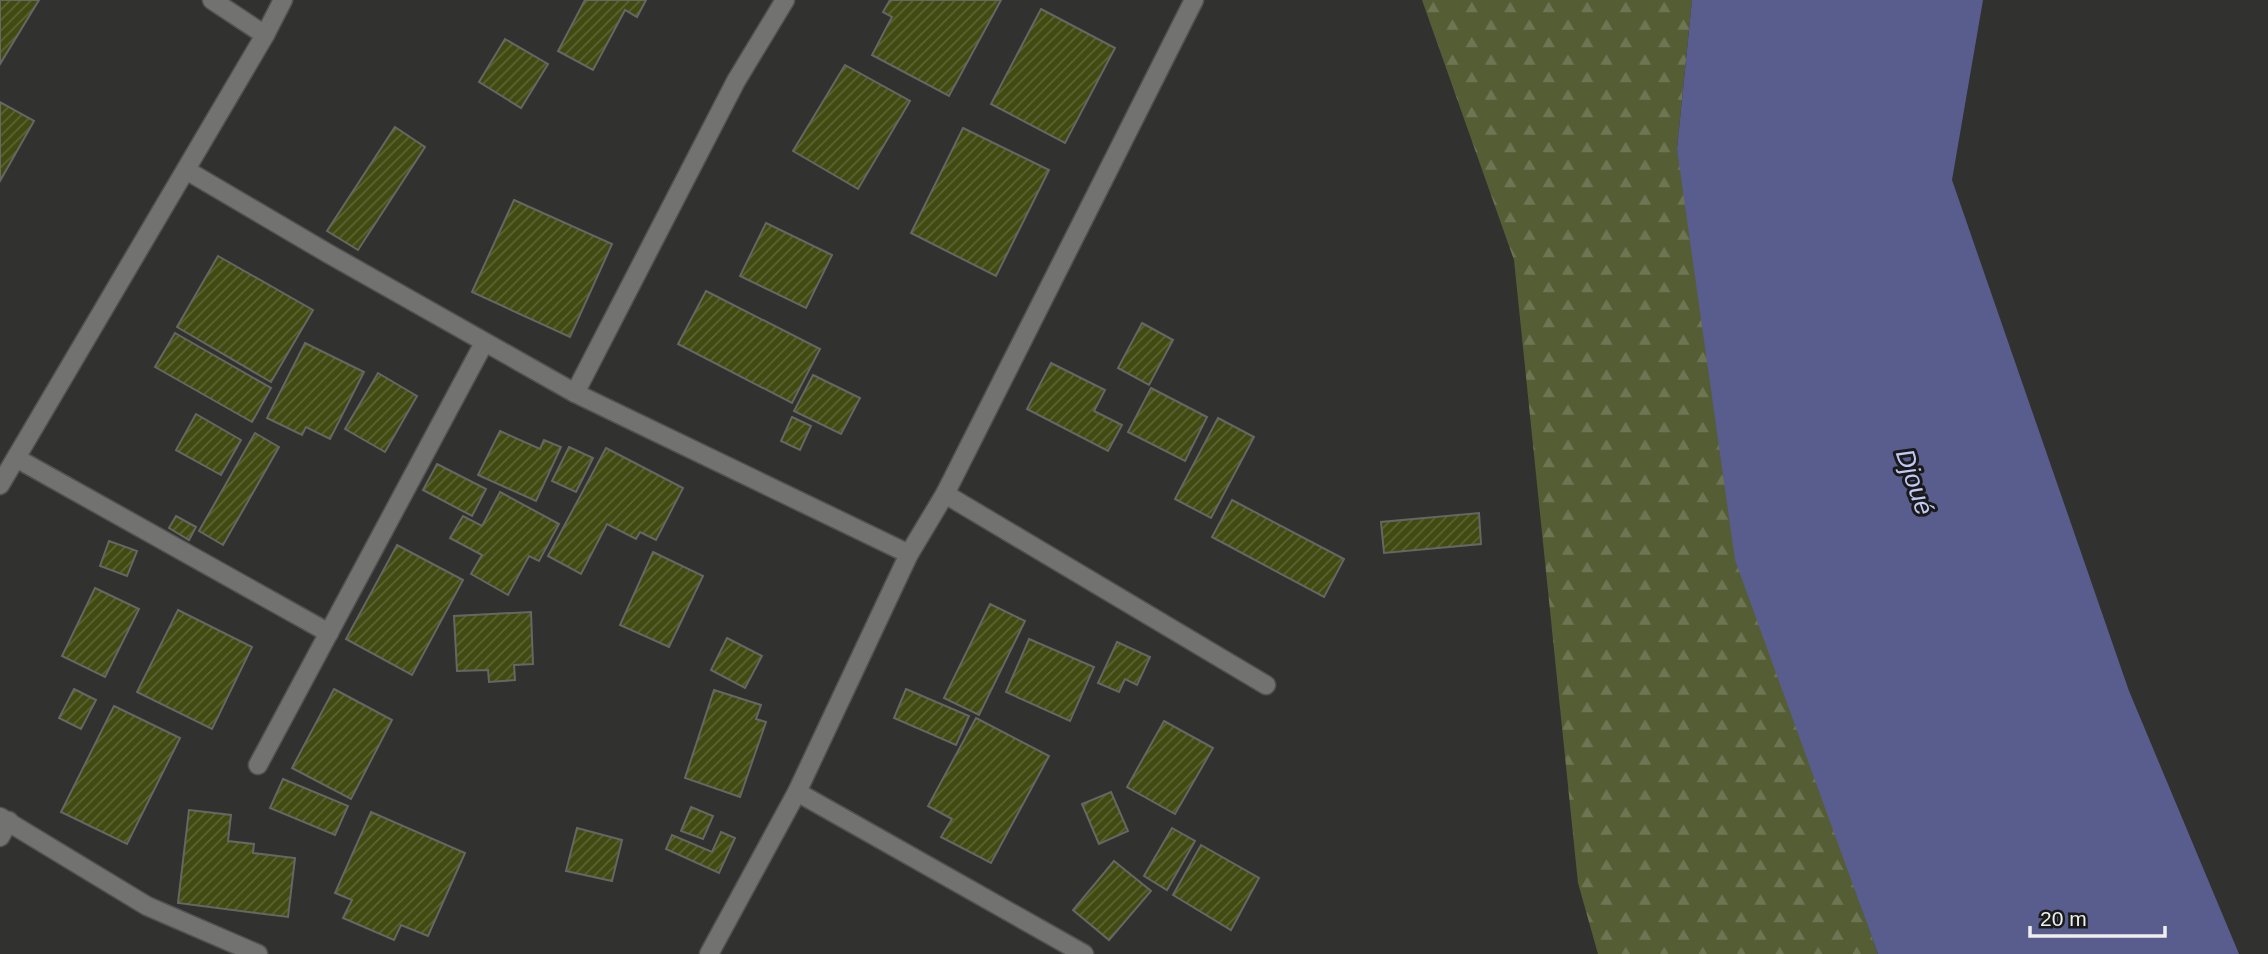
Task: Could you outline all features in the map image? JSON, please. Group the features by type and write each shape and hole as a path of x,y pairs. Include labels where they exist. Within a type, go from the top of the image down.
{"street":[{"path":"212,0 265,35"},
{"path":"0,485 283,0"},
{"path":"575,393 736,81 785,0"},
{"path":"709,954 797,792 909,554 945,494 1194,0"},
{"path":"186,170 575,393 909,554"},
{"path":"258,765 484,343"},
{"path":"16,458 329,633"},
{"path":"945,494 1266,685"},
{"path":"797,792 1084,954"},
{"path":"0,837 4,819 146,906 258,954"}],"green space":[{"path":"1422,0 1692,0 1677,149 1845,861 1878,954 1598,954 1578,883 1514,260"}],"water":[{"name":"Djoué","path":"1692,0 1983,0 1952,180 2129,691 2239,954 1878,954 1735,560 1677,149"}],"building":[{"path":"0,0 39,0 0,64"},
{"path":"585,0 646,0 637,17 625,10 593,70 558,51"},
{"path":"890,0 1001,0 949,96 872,55 892,17 883,12"},
{"path":"1041,9 1115,48 1065,143 991,104"},
{"path":"505,39 548,64 521,108 479,82"},
{"path":"845,65 910,101 858,189 793,151"},
{"path":"0,102 34,121 0,181"},
{"path":"395,127 425,147 358,250 327,231"},
{"path":"963,128 1049,170 996,276 911,233"},
{"path":"514,200 612,244 570,337 472,292"},
{"path":"766,223 832,255 806,308 740,276"},
{"path":"218,256 313,310 271,382 177,327"},
{"path":"706,291 820,349 792,403 678,344"},
{"path":"1142,323 1173,340 1149,385 1118,368"},
{"path":"175,333 271,388 252,422 155,367"},
{"path":"305,343 364,372 330,439 306,427 302,435 267,418"},
{"path":"1051,363 1105,390 1094,411 1122,425 1108,451 1027,409"},
{"path":"378,373 417,396 385,452 345,429"},
{"path":"813,375 860,398 841,434 794,411"},
{"path":"1151,388 1207,417 1185,461 1128,432"},
{"path":"196,414 241,440 221,475 176,450"},
{"path":"792,417 811,426 800,450 781,441"},
{"path":"1218,418 1254,437 1211,518 1175,499"},
{"path":"500,431 540,449 544,440 561,447 536,501 478,475"},
{"path":"255,433 279,447 223,545 199,531"},
{"path":"569,447 593,458 576,492 552,481"},
{"path":"606,448 683,488 656,540 640,532 636,539 607,524 581,574 548,556"},
{"path":"437,464 486,489 472,516 423,490"},
{"path":"500,492 559,524 539,561 529,556 508,595 471,574 482,555 450,538 463,516 482,526"},
{"path":"1232,500 1344,559 1324,597 1212,537"},
{"path":"1479,513 1481,544 1384,553 1381,522"},
{"path":"176,516 196,527 189,540 169,528"},
{"path":"109,541 137,551 127,576 100,566"},
{"path":"397,545 463,580 412,675 346,639"},
{"path":"653,552 703,576 669,647 620,625"},
{"path":"95,588 139,609 105,677 62,656"},
{"path":"990,604 1025,621 979,715 944,698"},
{"path":"178,610 252,647 212,729 137,692"},
{"path":"531,612 533,664 514,665 515,680 489,682 488,670 457,671 454,616"},
{"path":"727,638 762,656 745,688 711,670"},
{"path":"1029,639 1094,667 1070,721 1006,692"},
{"path":"1117,642 1150,657 1137,685 1125,679 1119,692 1098,683"},
{"path":"74,689 96,700 81,729 59,718"},
{"path":"334,689 392,720 351,799 292,768"},
{"path":"906,689 969,716 956,745 894,718"},
{"path":"714,690 761,705 756,719 766,722 740,797 685,778"},
{"path":"114,706 180,738 127,844 61,812"},
{"path":"976,718 1049,756 991,863 941,837 952,819 928,806"},
{"path":"1164,721 1213,748 1175,814 1127,787"},
{"path":"283,779 348,806 335,835 270,808"},
{"path":"1111,792 1128,831 1099,844 1082,804"},
{"path":"691,807 713,816 703,839 681,831"},
{"path":"189,810 231,815 228,841 254,844 253,853 295,858 288,917 178,903"},
{"path":"371,812 465,853 428,936 401,925 394,940 343,918 352,900 335,893"},
{"path":"577,828 622,840 612,881 566,871"},
{"path":"1172,828 1195,841 1167,890 1144,876"},
{"path":"721,832 735,838 719,873 666,849 672,835 712,852"},
{"path":"1201,845 1259,878 1231,930 1173,895"},
{"path":"1114,861 1151,891 1109,940 1073,910"}]}
